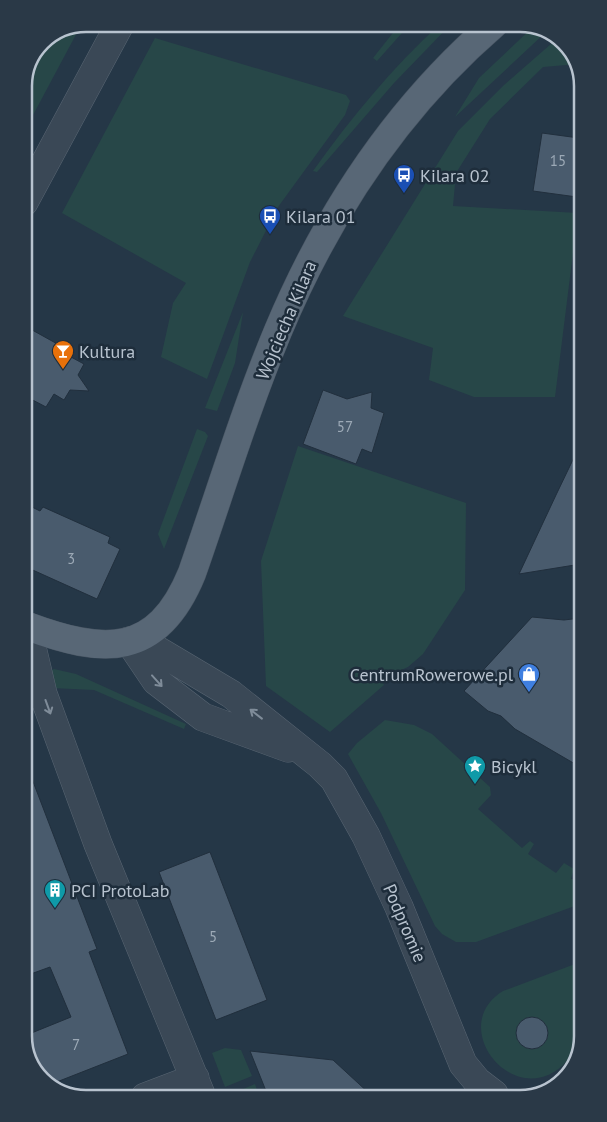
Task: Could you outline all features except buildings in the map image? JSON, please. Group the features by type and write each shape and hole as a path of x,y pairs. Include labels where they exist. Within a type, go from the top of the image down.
{"main road":[{"name":"Wojciecha Kilara","path":"129,641 143,636 161,624 184,593 278,331 314,254 340,208 366,166 416,102 444,71 484,33"},
{"name":"Podpromie","path":"33,629 58,638 94,645 129,641"}],"street":[{"path":"33,185 115,33"},
{"name":"Podpromie","path":"129,641 157,650 226,691 308,755 334,779 350,804 398,907 463,1064 477,1081 489,1090"},
{"path":"33,654 43,694 98,844 199,1087"}],"green space":[{"path":"393,33 402,33 377,61 373,58"},
{"path":"430,33 442,33 394,83 317,172 313,171 373,94"},
{"path":"526,33 541,37 455,117 479,78"},
{"path":"76,34 33,115 33,83 38,63 51,46 69,35"},
{"path":"155,38 346,95 350,101 345,115 278,207 250,262 207,379 161,357 173,303 186,283 62,213"},
{"path":"552,43 559,48 569,65 543,67 490,119 456,173 453,206 574,213 574,245 555,397 474,397 429,380 433,348 343,316 458,131 504,85"},
{"path":"243,312 235,363 217,411 205,408"},
{"path":"197,429 205,432 208,436 164,549 158,534"},
{"path":"298,446 466,503 465,590 423,654 408,667 381,679 384,685 330,732 266,686 261,561"},
{"path":"54,669 76,674 186,724 184,729 94,690 52,688 48,672"},
{"path":"385,720 414,725 432,734 490,787 491,795 478,809 522,848 530,841 534,844 528,854 556,873 564,863 574,869 571,879 574,879 574,906 476,942 456,942 442,934 435,926 381,813 348,754 357,743"},
{"path":"574,964 574,1042 572,1053 567,1061 547,1075 528,1078 509,1073 494,1060 484,1043 481,1025 487,1007 503,991"},
{"path":"225,1048 241,1050 252,1076 225,1087 212,1053"},
{"path":"255,1084 257,1089 242,1089"}],"place":[{"name":"Kilara 02","path":"404,194"},
{"name":"Kilara 01","path":"270,235"},
{"name":"Kultura","path":"63,370"},
{"name":"CentrumRowerowe.pl","path":"529,693"},
{"name":"Bicykl","path":"475,785"},
{"name":"PCI ProtoLab","path":"55,909"}]}
